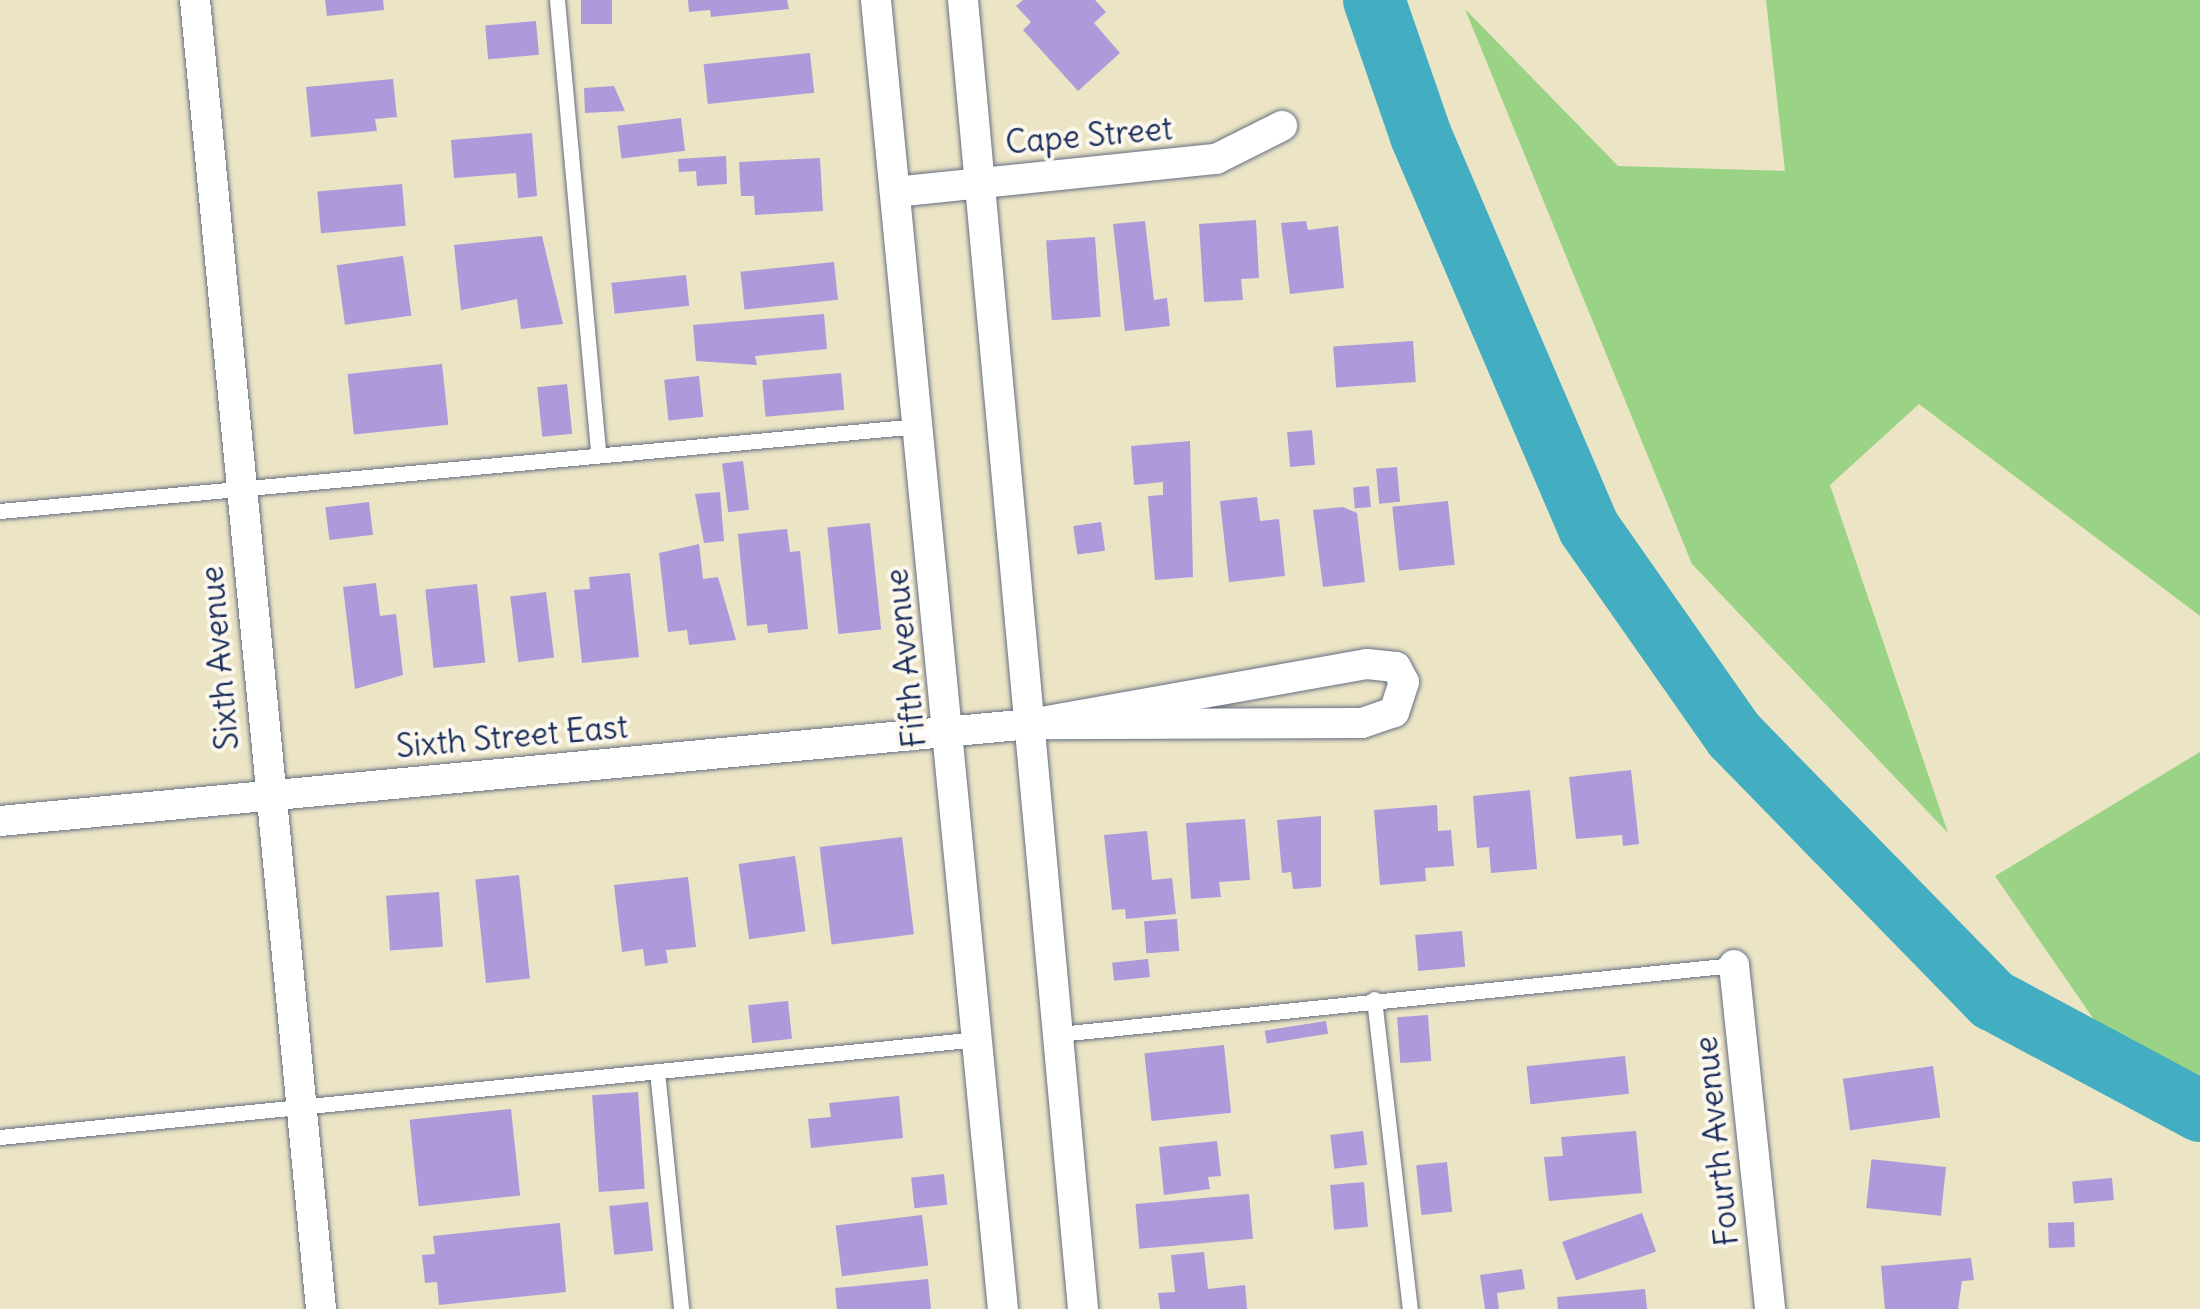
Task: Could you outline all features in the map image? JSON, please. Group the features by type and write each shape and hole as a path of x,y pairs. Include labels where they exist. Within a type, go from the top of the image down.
{"street":[{"name":"Sixth Avenue","path":"194,0 241,483 266,795 302,1100 321,1309"},
{"name":"Fifth Avenue","path":"876,0 1003,1309"},
{"path":"963,0 1084,1309"},
{"name":"Cape Street","path":"895,192 1216,159 1282,126"},
{"name":"Sixth Street East","path":"0,821 1030,724 1367,664 1396,667 1404,682 1394,712 1362,723 1030,724"},
{"name":"Fourth Avenue","path":"1734,966 1770,1309"}],"lane":[{"path":"557,0 598,453"},
{"path":"0,512 241,483 918,426"},
{"path":"1059,1034 1734,966"},
{"path":"1374,1000 1410,1309"},
{"path":"0,1137 302,1100 658,1071 979,1039"},
{"path":"658,1071 681,1309"}],"green space":[{"path":"1766,0 2200,0 2200,616 1919,404 1830,485 1948,833 1692,564 1465,9 1618,166 1785,171"},
{"path":"2200,752 2200,1082 2135,1079 1995,876"}],"building":[{"path":"325,0 383,0 384,10 327,16"},
{"path":"581,0 612,0 612,24 581,24"},
{"path":"688,0 787,0 789,9 711,17 710,10 689,12"},
{"path":"1023,0 1095,0 1106,12 1094,23 1120,53 1078,91 1023,30 1031,22 1016,6"},
{"path":"536,21 539,55 488,59 485,25"},
{"path":"810,53 814,93 708,104 704,64"},
{"path":"393,79 397,117 375,119 377,131 311,137 306,87"},
{"path":"614,86 625,111 585,113 584,88"},
{"path":"681,118 685,151 621,159 617,126"},
{"path":"532,133 537,196 518,198 516,173 454,178 451,140"},
{"path":"726,156 727,184 697,186 696,171 679,172 678,159"},
{"path":"820,158 823,211 755,215 754,196 741,196 739,162"},
{"path":"402,184 406,226 321,233 317,191"},
{"path":"1256,220 1259,278 1241,279 1243,300 1204,302 1199,224"},
{"path":"1145,221 1154,300 1167,298 1170,326 1125,331 1113,224"},
{"path":"1306,221 1308,230 1338,226 1344,288 1290,294 1281,223"},
{"path":"542,236 563,324 521,329 517,299 461,310 454,245"},
{"path":"1095,237 1101,317 1052,320 1046,240"},
{"path":"403,256 411,315 345,325 337,265"},
{"path":"834,262 838,300 744,310 741,272"},
{"path":"686,275 689,306 615,314 611,283"},
{"path":"824,314 827,349 755,356 757,365 696,361 693,325"},
{"path":"1413,341 1416,382 1336,387 1333,347"},
{"path":"442,364 448,425 354,435 348,374"},
{"path":"841,373 844,410 766,417 762,380"},
{"path":"699,376 703,417 668,420 664,380"},
{"path":"567,384 572,434 542,437 537,387"},
{"path":"1312,430 1315,465 1290,467 1287,432"},
{"path":"1190,441 1193,577 1155,580 1148,496 1163,495 1163,482 1134,485 1131,446"},
{"path":"743,461 749,510 728,512 722,464"},
{"path":"1397,467 1400,502 1379,504 1376,469"},
{"path":"1369,486 1371,507 1355,508 1353,487"},
{"path":"720,492 724,541 704,543 695,494"},
{"path":"1257,497 1260,521 1279,519 1285,576 1229,582 1220,501"},
{"path":"1448,501 1455,565 1399,571 1392,507"},
{"path":"369,502 373,535 329,540 325,507"},
{"path":"1343,507 1357,513 1365,582 1323,587 1313,510"},
{"path":"1101,522 1105,551 1077,555 1073,526"},
{"path":"870,523 881,629 838,634 827,527"},
{"path":"787,529 790,552 800,551 808,629 768,633 767,624 747,626 738,534"},
{"path":"699,544 703,579 718,577 736,640 689,645 687,630 668,632 659,553"},
{"path":"630,573 639,657 582,663 574,590 590,589 589,577"},
{"path":"376,583 380,616 396,614 403,675 355,689 343,587"},
{"path":"477,584 485,663 434,668 425,589"},
{"path":"546,592 554,658 518,662 510,596"},
{"path":"1631,770 1639,844 1623,846 1622,835 1576,839 1569,777"},
{"path":"1530,790 1537,869 1491,873 1489,847 1477,848 1473,796"},
{"path":"1437,805 1438,831 1451,830 1454,866 1425,868 1426,881 1380,885 1374,810"},
{"path":"1321,816 1321,887 1293,889 1291,872 1282,873 1277,820"},
{"path":"1245,819 1250,880 1219,882 1221,897 1191,899 1186,823"},
{"path":"1147,831 1152,880 1172,878 1176,914 1126,919 1125,909 1112,910 1104,835"},
{"path":"902,837 914,934 832,944 820,847"},
{"path":"795,856 806,931 749,939 739,864"},
{"path":"519,875 530,978 486,983 475,880"},
{"path":"688,877 696,947 666,950 668,963 645,966 643,949 622,952 614,885"},
{"path":"439,892 443,947 390,951 386,896"},
{"path":"1177,919 1179,951 1146,953 1144,921"},
{"path":"1462,931 1465,967 1418,971 1415,935"},
{"path":"1148,959 1150,977 1114,981 1112,963"},
{"path":"788,1001 792,1039 752,1043 748,1005"},
{"path":"1428,1015 1431,1061 1400,1063 1397,1017"},
{"path":"1326,1021 1328,1034 1267,1044 1265,1031"},
{"path":"1224,1045 1231,1113 1152,1121 1144,1053"},
{"path":"1625,1056 1629,1094 1531,1104 1527,1066"},
{"path":"1933,1066 1940,1117 1850,1130 1843,1079"},
{"path":"638,1092 645,1189 599,1192 592,1095"},
{"path":"899,1096 903,1138 811,1148 808,1119 831,1117 829,1103"},
{"path":"511,1109 520,1196 419,1206 410,1120"},
{"path":"1363,1131 1367,1165 1334,1169 1330,1135"},
{"path":"1636,1131 1642,1193 1549,1201 1544,1157 1563,1156 1561,1137"},
{"path":"1217,1141 1221,1176 1208,1177 1210,1189 1164,1195 1159,1147"},
{"path":"1871,1159 1946,1167 1941,1216 1866,1208"},
{"path":"1447,1162 1452,1212 1421,1215 1416,1165"},
{"path":"944,1174 947,1205 914,1208 911,1177"},
{"path":"2112,1178 2114,1200 2074,1203 2072,1181"},
{"path":"1364,1182 1368,1227 1334,1230 1330,1185"},
{"path":"1249,1194 1253,1239 1139,1249 1135,1204"},
{"path":"648,1202 653,1251 614,1255 609,1206"},
{"path":"1642,1213 1656,1252 1576,1281 1562,1242"},
{"path":"922,1215 928,1266 842,1276 836,1226"},
{"path":"2074,1222 2075,1247 2049,1248 2048,1223"},
{"path":"560,1223 566,1292 439,1305 437,1282 425,1283 422,1255 435,1254 433,1236"},
{"path":"1204,1252 1208,1289 1245,1285 1247,1309 1160,1309 1158,1293 1175,1292 1171,1255"},
{"path":"1971,1258 1974,1280 1962,1281 1958,1309 1885,1309 1881,1266"},
{"path":"1522,1269 1525,1289 1497,1293 1499,1309 1485,1309 1480,1275"},
{"path":"928,1279 931,1309 837,1309 835,1288"},
{"path":"1645,1289 1647,1309 1558,1309 1557,1297"}],"waterway":[{"path":"1374,0 1421,136 1589,528 1734,735 1993,1000 2200,1111"}]}
